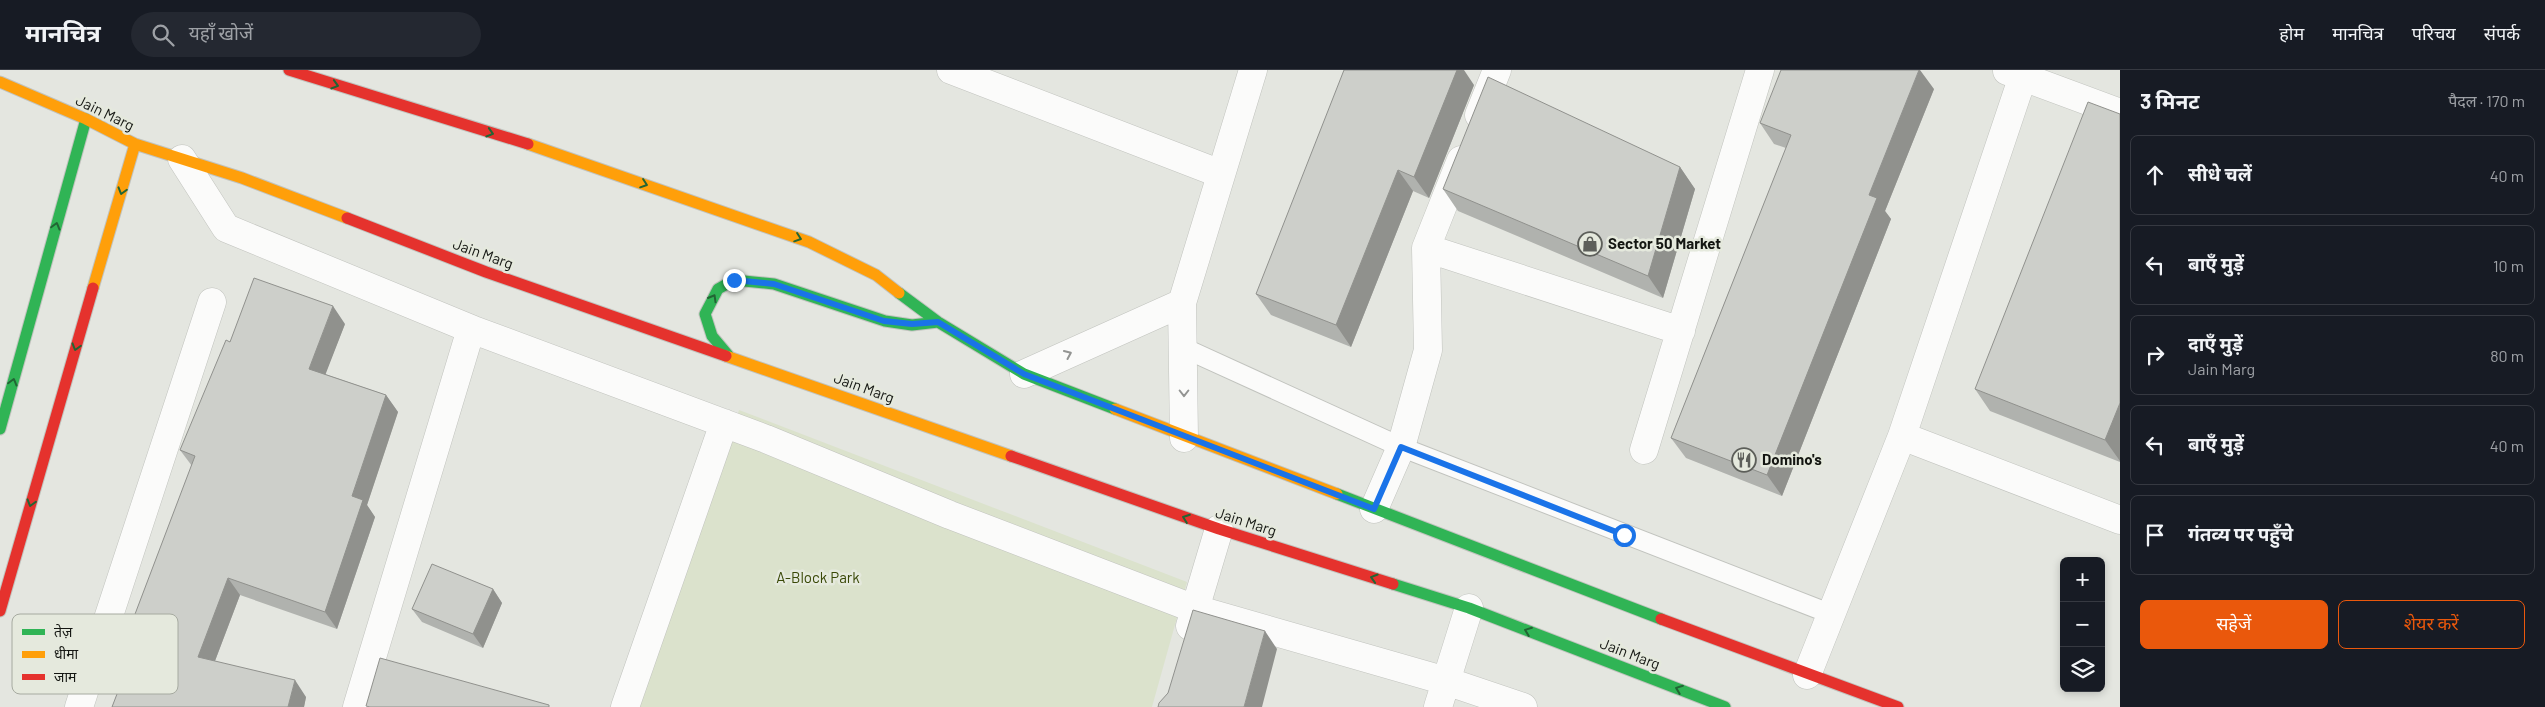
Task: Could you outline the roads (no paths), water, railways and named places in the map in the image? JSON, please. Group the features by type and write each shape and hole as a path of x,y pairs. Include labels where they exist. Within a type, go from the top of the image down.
{"street":[{"path":"289,70 558,154 809,242 876,275 938,322 1024,374 1184,438 1808,676 1898,707"},
{"path":"951,70 1222,174"},
{"path":"1184,438 1182,303 1254,70"},
{"path":"1374,509 1401,447 1428,350 1426,248 1497,70"},
{"path":"1644,450 1760,70"},
{"path":"1808,676 1902,436 2018,72 2120,113"},
{"name":"Jain Marg","path":"0,82 86,119 135,144 242,178 486,272 728,355 1219,529 1469,608 1716,705"},
{"path":"0,429 86,119"},
{"path":"0,611 135,144"},
{"path":"182,159 226,228 471,329 724,423 950,515 1195,609 1446,681 1523,707"},
{"path":"1426,248 1681,331"},
{"path":"728,355 712,336 705,314 711,299 718,289 734,280 774,284 884,321 912,324 938,322"},
{"path":"110,614 212,302"},
{"path":"1024,374 1182,303"},
{"path":"357,707 471,329"},
{"path":"625,707 724,423"},
{"path":"1902,436 2120,520"},
{"path":"1183,651 1219,529"},
{"path":"1438,707 1469,608"},
{"path":"79,707 83,694"}],"lane":[{"path":"1184,348 1401,447 1831,614"}],"place":[{"name":"Sector 50 Market","path":"1590,244"},
{"name":"Domino's","path":"1744,460"}],"park label":[{"name":"A-Block Park","path":"818,578"}]}
